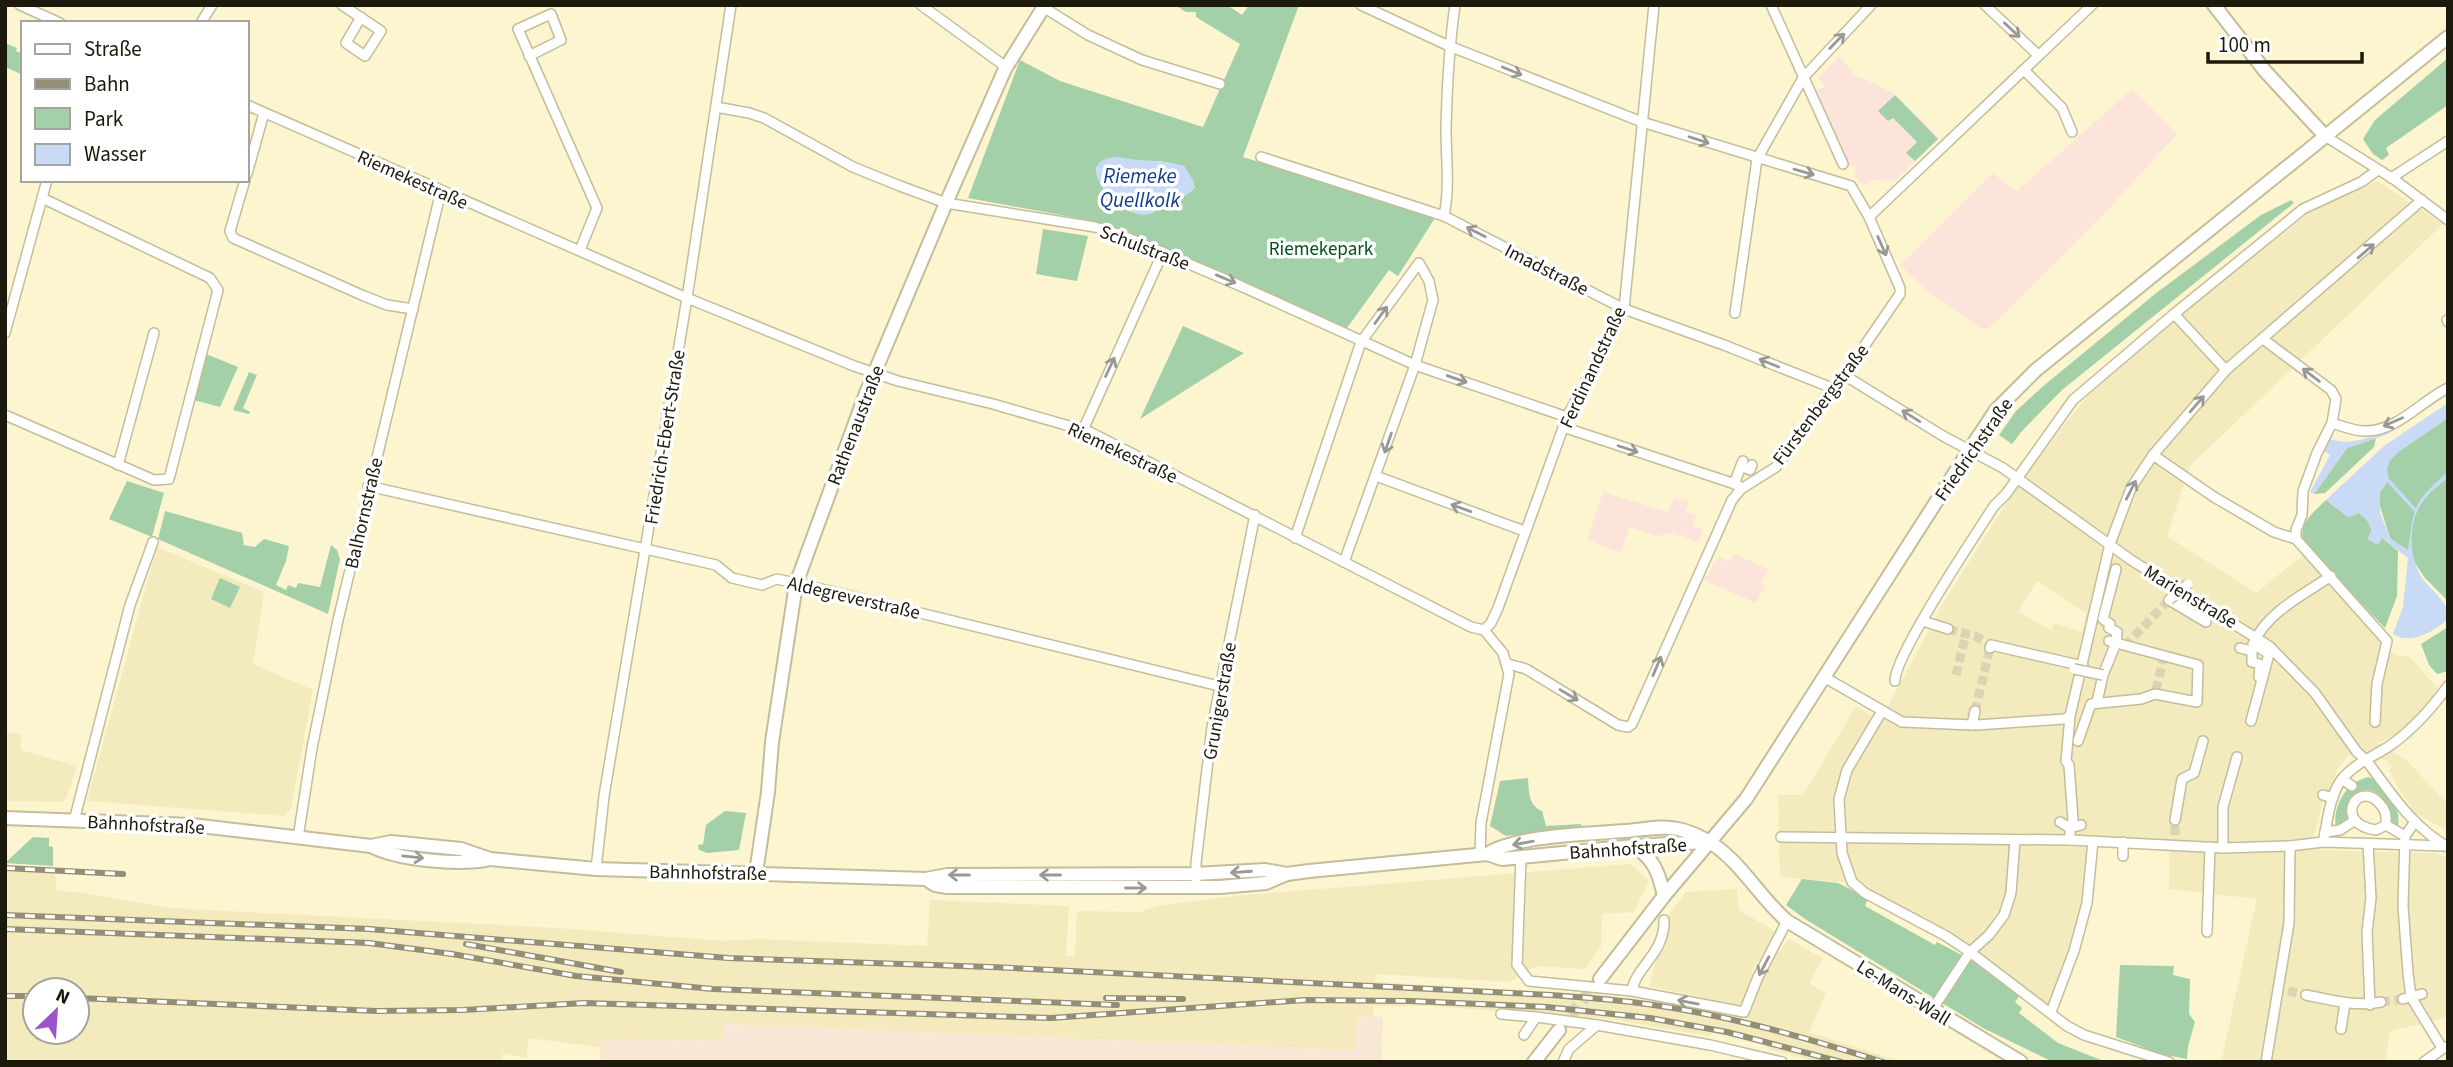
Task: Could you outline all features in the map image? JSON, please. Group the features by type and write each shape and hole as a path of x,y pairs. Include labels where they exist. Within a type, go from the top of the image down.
{"main road":[{"path":"2214,5 2265,71 2325,136"},
{"name":"Rathenaustraße","path":"756,873 769,789 772,742 796,584 875,373 946,203 1006,67 1044,6"},
{"name":"Friedrichstraße","path":"1600,979 1664,896 1757,784 1996,410 2036,370 2448,37"},
{"name":"Bahnhofstraße","path":"5,818 190,825 371,846 391,842 473,851 490,859 596,869 926,879 947,875 1196,881 1265,870 1287,874 1484,855 1502,859 1634,846 1710,842"},
{"name":"Bahnhofstraße","path":"1484,855 1501,847 1531,841 1662,828 1677,828 1710,842"},
{"name":"Le-Mans-Wall","path":"1710,842 1744,872 1764,899 1787,921 2021,1062"},
{"path":"1634,846 1657,868 1664,896"},
{"path":"1534,1062 1559,1030"}],"street":[{"path":"20,5 56,21"},
{"path":"202,21 212,5"},
{"path":"342,5 361,17"},
{"name":"Friedrich-Ebert-Straße","path":"596,869 604,796 687,298 731,5"},
{"path":"920,5 1006,67"},
{"path":"1361,5 1449,46 1642,122 1757,159"},
{"path":"1444,216 1448,182 1446,133 1449,46 1455,5"},
{"name":"Ferdinandstraße","path":"1484,630 1491,623 1498,608 1567,417 1623,309 1654,5"},
{"path":"1771,5 1843,164"},
{"path":"1735,313 1757,159 1803,78 1871,5"},
{"path":"1985,5 2038,55"},
{"path":"1869,218 2092,5"},
{"path":"1044,6 1088,35 1142,60 1220,84"},
{"path":"529,56 561,40 551,14 518,29 529,56 597,208 580,250"},
{"path":"2024,70 2062,108 2072,132"},
{"name":"Riemekestraße","path":"248,105 687,298 875,373 1083,430 1471,627 1484,630"},
{"name":"Schulstraße","path":"716,107 764,118 853,167 946,203 1095,227 1121,235 1415,365 1567,417"},
{"path":"248,170 264,113"},
{"path":"2325,136 2391,178 2448,220"},
{"path":"2391,178 2448,141"},
{"name":"Imadstraße","path":"1261,157 1444,216 1623,309 1832,388"},
{"name":"Fürstenbergstraße","path":"1738,487 1776,467 1832,388 1839,383 1900,294 1869,218 1851,186 1757,159"},
{"path":"1895,681 1897,667 1923,621 1994,506 2073,400 2303,209 2361,182 2378,170"},
{"path":"5,333 46,182"},
{"path":"244,182 230,231 233,238 364,296 387,305 413,309"},
{"name":"Balhornstraße","path":"298,838 312,748 338,620 368,486 441,191"},
{"path":"5,415 154,480 169,479 218,290 210,278 42,198"},
{"path":"2070,840 2073,820 2071,762 2066,761 2066,746 2070,716 2079,667 2110,544 2131,488 2153,455 2227,370 2422,200"},
{"path":"1083,430 1163,253"},
{"path":"1295,538 1361,342 1419,262 1429,281 1433,300 1415,365 1344,562"},
{"path":"2174,314 2227,370"},
{"path":"118,465 154,333"},
{"path":"2263,338 2331,390 2336,399 2332,423 2316,453 2303,491 2304,504 2296,540"},
{"path":"1844,375 1943,436 1970,449"},
{"path":"2332,423 2364,431 2375,429 2398,421 2448,388"},
{"path":"1563,427 1738,487"},
{"name":"Marienstraße","path":"1970,449 2017,477 2132,560 2257,637 2315,693 2357,752 2414,823 2427,835 2447,846"},
{"path":"2153,455 2214,497 2274,532 2296,540 2387,641 2377,684 2375,722"},
{"name":"Fürstenbergstraße","path":"1508,664 1526,669 1618,725 1628,727 1632,724 1746,464"},
{"path":"1376,476 1524,531"},
{"name":"Aldegreverstraße","path":"368,486 716,565 732,578 762,584 777,579 1219,686"},
{"name":"Grunigerstraße","path":"1196,881 1203,793 1219,686 1255,516"},
{"path":"74,821 130,605 153,542"},
{"path":"2097,702 2117,632 2109,628 2110,624 2103,620 2116,569"},
{"path":"2257,637 2269,620 2331,576"},
{"name":"Marienstraße","path":"2188,584 2169,600 2206,622"},
{"path":"1923,621 1948,628"},
{"path":"1484,630 1503,653 1509,674 1481,823 1484,855"},
{"name":"Marienstraße","path":"2240,648 2252,651 2252,662 2260,664 2260,675 2249,720 2269,654 2253,645 2257,637"},
{"path":"2078,741 2091,704 2097,702 2134,700 2156,692 2197,702 2198,665 2164,658 2114,640"},
{"path":"1990,648 1991,645 2103,675"},
{"path":"1824,677 1902,722 1974,725 2064,719 2070,716"},
{"path":"2324,837 2333,798 2345,777 2365,759 2374,756 2403,735 2434,706 2448,686"},
{"path":"1882,711 1847,770 1839,799 1840,836 1848,875 1852,882 1865,893 1946,936 1970,952 2067,1026 2084,1035 2169,1062"},
{"path":"1974,725 1975,711"},
{"path":"2175,820 2182,779 2194,773 2203,741"},
{"path":"2223,848 2223,807 2236,757"},
{"path":"2345,777 2357,791 2378,801 2384,808 2386,825 2405,840"},
{"path":"2357,791 2351,808 2363,844 2371,898 2367,945 2370,1004"},
{"path":"2323,795 2333,798"},
{"path":"2060,822 2070,828 2081,825"},
{"path":"1780,837 2137,843 2175,839 2223,848 2290,846 2324,837 2357,823 2376,830 2386,825"},
{"path":"2414,823 2405,840 2404,930 2407,998 2427,1017 2445,1047 2424,1062"},
{"path":"2376,830 2380,844"},
{"path":"2324,837 2363,844 2405,840 2447,846"},
{"path":"1932,1010 1970,952 1989,935 2004,915 2010,901 2015,840"},
{"path":"2051,1012 2074,951 2087,903 2093,841"},
{"path":"2123,842 2123,856"},
{"path":"2136,856 2137,843"},
{"path":"2266,1062 2284,990 2289,923 2290,846"},
{"path":"2207,932 2210,847"},
{"path":"1521,857 1517,965 1529,981 1632,991 1744,1012 1758,977 1787,921"},
{"path":"1632,991 1633,983 1657,952 1664,920"},
{"path":"2407,998 2422,994"},
{"path":"2306,995 2345,1003 2381,1002"},
{"path":"2341,1029 2345,1003"},
{"path":"1501,1014 1597,1025 1782,1062"},
{"path":"1524,1035 1536,1017"},
{"path":"1563,1062 1569,1049 1597,1025"},
{"path":"1735,1062 1737,1051"}],"shaded area":[{"path":"1839,56 1855,75 1892,92 1939,138 1895,181 1872,180 1867,185 1861,184 1855,176 1856,167 1850,166 1815,91 1826,86 1818,78"},
{"path":"2132,89 2177,134 2092,227 1988,329 1980,328 1927,291 1900,265 1993,173 2016,192"},
{"path":"2377,181 2443,224 2190,466 2167,536 2256,593 2307,552 2392,653 2411,658 2438,689 2419,716 2394,736 2377,743 2405,759 2448,804 2448,831 2415,813 2400,791 2389,770 2392,767 2386,760 2356,754 2349,755 2337,770 2329,794 2324,797 2314,835 2319,850 2434,853 2448,857 2448,1017 2390,1031 2385,1062 2221,1062 2257,899 2169,889 2170,840 2090,837 2085,891 2070,952 2049,1009 1967,948 1855,883 1780,877 1778,795 1803,795 1856,706 1880,721 1944,602 1972,557 2022,479 2089,394 2183,312 2313,210","holes":["2037,581 2086,613 2082,632 2054,623 2052,631 2018,611"]},
{"path":"1603,492 1668,512 1674,498 1689,502 1686,512 1696,516 1693,526 1703,530 1698,543 1672,533 1657,536 1629,527 1621,553 1587,540"},
{"path":"157,547 264,592 253,664 313,690 291,808 285,816 87,801"},
{"path":"1734,554 1768,569 1761,584 1765,586 1756,603 1703,580 1719,557 1729,561"},
{"path":"5,732 22,735 20,750 77,766 67,797 62,802 5,801"},
{"path":"1630,864 1649,880 1634,912 1602,914 1601,947 1585,969 1536,966 1510,982 1376,974 1375,982 1605,995 1748,1017 1760,980 1789,939 1823,959 1809,983 1826,993 1809,1032 1902,1062 1818,1062 1770,1050 1763,1044 1714,1033 1709,1036 1610,1019 1429,1006 1374,1006 1373,1017 1357,1016 1355,1050 725,1024 724,1039 617,1041 601,1038 600,1047 528,1038 527,1058 503,1053 502,1062 5,1062 5,866 54,869 57,891 78,892 169,908 557,928 723,941 757,939 927,946 930,900 1069,906 1066,956 1075,956 1077,911 1141,912 1156,906 1234,896"},
{"path":"1737,889 1739,910 1776,932 1753,969 1745,1000 1738,1005 1649,986 1667,917 1686,892"},
{"path":"1357,1016 1383,1017 1381,1062 600,1062 601,1038 611,1038 611,1041 617,1041 617,1038 692,1041 723,1039 724,1024 1355,1050"}],"green space":[{"name":"Riemekepark","path":"1175,5 1227,5 1242,15 1249,5 1299,5 1243,157 1435,218 1398,276 1389,270 1347,328 1122,230 1093,221 968,198 1020,60 1060,81 1203,127 1240,44 1196,17 1196,12 1186,12","holes":["1160,161 1184,166 1195,187 1193,190 1168,200 1149,214 1131,212 1114,200 1101,184 1096,167"]},
{"path":"5,43 17,48 16,51 21,53 21,74 5,67"},
{"path":"2448,58 2448,105 2386,148 2389,155 2382,160 2373,154 2363,139 2375,120"},
{"path":"1895,95 1938,139 1915,161 1906,153 1917,142 1893,118 1888,121 1878,111"},
{"path":"2291,200 2294,203 2062,390 2012,444 1999,435 2016,411 2041,388 2155,294 2261,215"},
{"path":"1043,229 1088,236 1077,281 1036,274"},
{"path":"1183,326 1244,353 1140,419"},
{"path":"206,354 238,367 220,407 194,400"},
{"path":"249,372 257,375 243,408 250,412 249,414 233,410"},
{"path":"2448,418 2448,601 2425,578 2411,557 2390,538 2379,503 2380,492 2388,480 2387,468 2390,460"},
{"path":"2376,438 2374,447 2325,493 2314,494 2347,448"},
{"path":"127,481 164,493 152,537 109,519"},
{"path":"2326,500 2348,517 2359,513 2367,520 2372,530 2368,539 2382,538 2398,551 2397,596 2385,628 2304,544 2304,525"},
{"path":"165,511 242,533 244,545 255,547 264,539 289,546 276,585 286,590 288,585 296,588 298,583 320,587 331,545 337,550 340,559 328,614 158,539"},
{"path":"220,578 240,587 230,608 211,599"},
{"path":"2448,627 2448,671 2437,674 2429,665 2421,644"},
{"path":"2369,777 2391,798 2399,819 2398,826 2393,825 2382,798 2375,792 2363,790 2350,804 2349,820 2336,827 2336,811 2343,796 2354,784"},
{"path":"1528,778 1532,801 1542,811 1546,826 1581,826 1506,836 1490,826 1500,781"},
{"path":"725,811 746,813 739,850 707,853 699,850 698,845 703,844 706,825"},
{"path":"33,837 49,838 49,846 53,847 53,866 5,863"},
{"path":"1802,879 1838,883 1868,898 1865,906 1935,945 1937,942 1971,960 2020,995 2015,1002 2022,1008 2019,1013 2058,1043 2106,1062 2053,1062 1983,1028 1786,905"},
{"path":"2120,965 2174,966 2173,975 2190,979 2189,1014 2195,1022 2187,1059 2161,1054 2116,1037"}],"water":[{"name":"Riemeke Quellkolk","path":"1118,157 1184,166 1194,182 1194,189 1167,201 1152,213 1136,213 1112,198 1097,177 1097,167 1103,160"},
{"path":"2441,396 2443,398 2388,434 2347,448 2314,494 2310,492 2330,455 2322,450 2329,438 2356,441 2372,436 2403,421"},
{"path":"2448,403 2448,418 2390,460 2387,468 2388,481 2380,492 2380,513 2390,538 2408,550 2417,506 2448,472 2448,478 2429,494 2419,508 2413,528 2412,549 2417,569 2442,601 2448,618 2437,628 2422,635 2399,637 2393,634 2403,607 2408,558 2382,538 2378,545 2367,539 2372,530 2367,520 2359,513 2348,517 2326,500 2384,446"}],"waterway":[{"path":"2387,479 2416,511"}],"tunnel":[{"path":"2125,646 2169,600"},
{"path":"1948,629 1975,636 1991,645"},
{"path":"1956,675 1966,634"},
{"path":"1975,711 1990,648"},
{"path":"2156,690 2163,661"},
{"path":"2175,820 2175,835"},
{"path":"1559,1029 1600,979"},
{"path":"2288,991 2306,995"},
{"path":"2381,1002 2403,999"}],"railway":[{"path":"5,868 123,874"},
{"path":"5,915 369,929 728,958 991,967 1581,997 1663,1006 1727,1019 1790,1034 1883,1062"},
{"path":"5,929 369,943 452,954 576,976 713,989 1117,1005"},
{"path":"466,944 621,972"},
{"path":"5,996 21,996"},
{"path":"1106,998 1183,999"},
{"path":"91,999 376,1011 463,1010 584,1003 1051,1018 1305,1000 1411,1001 1547,1007 1650,1018 1727,1032 1841,1062"}]}
